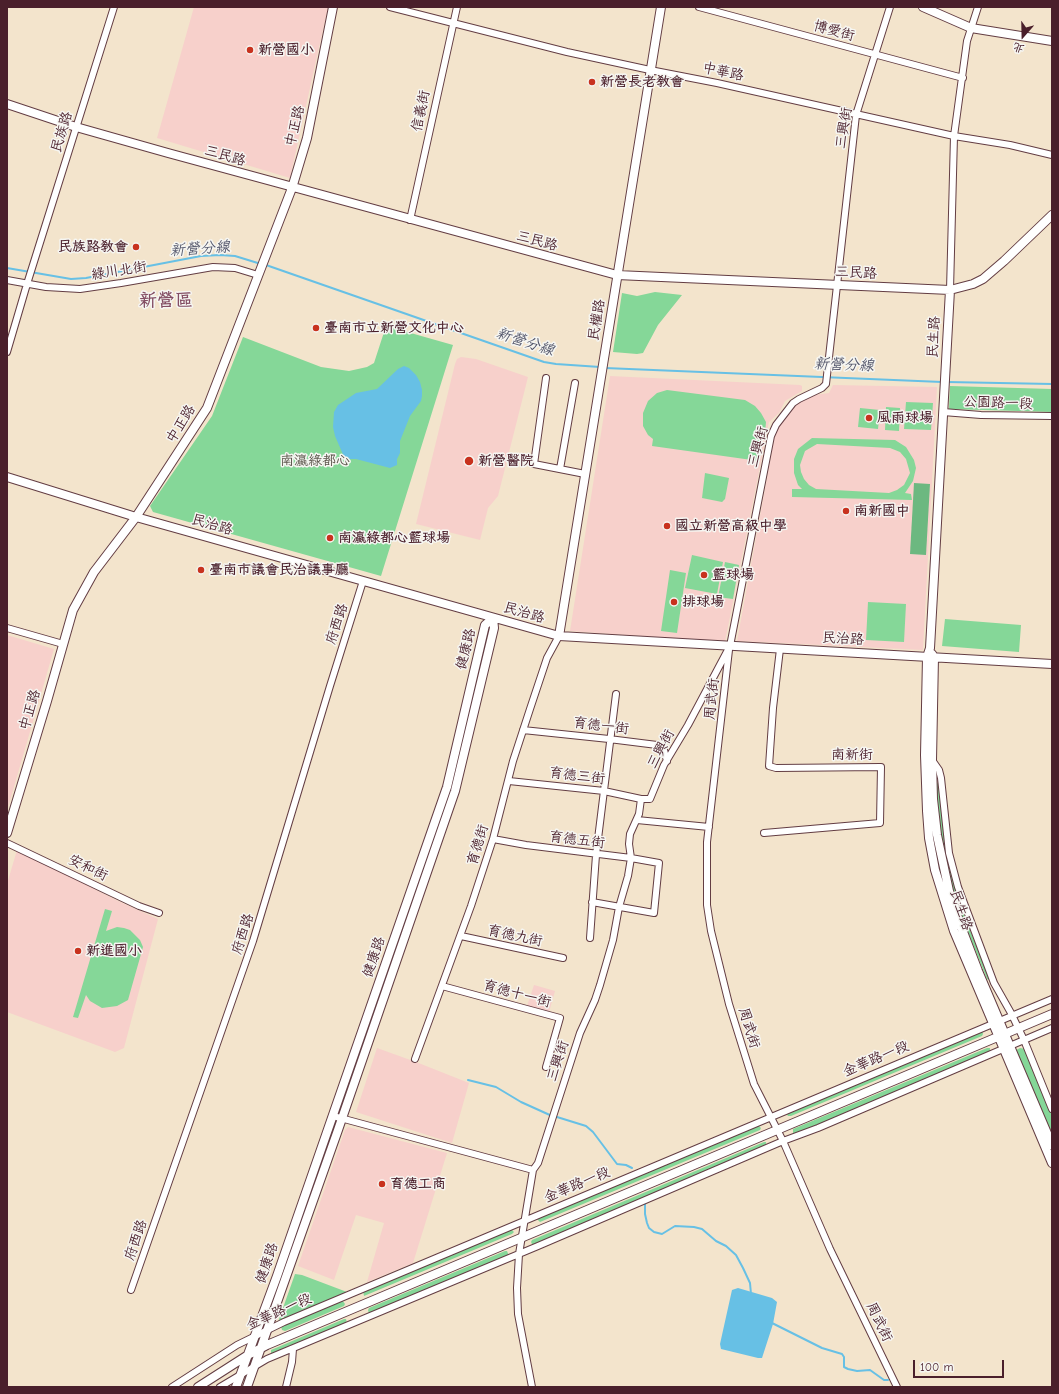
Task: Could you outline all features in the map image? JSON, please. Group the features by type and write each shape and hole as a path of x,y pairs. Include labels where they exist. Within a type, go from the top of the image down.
{"street":[{"name":"民族路","path":"28,281 114,7"},
{"name":"中正路","path":"7,833 73,610 94,572 136,517 207,408 292,188 308,131 333,7"},
{"name":"中華路","path":"390,7 567,52 717,83 954,136 1010,144 1052,155"},
{"name":"信義街","path":"410,220 457,7"},
{"name":"民權路","path":"559,636 660,7"},
{"name":"博愛街","path":"699,7 962,78"},
{"name":"三興街","path":"532,1387 518,1314 517,1288 519,1254 533,1170 538,1163 578,1039 600,985 613,940 619,908 628,876 631,858 630,834 640,814 641,799 650,800 664,765 730,646 771,436 776,425 793,403 822,388 826,384 856,115 890,7"},
{"path":"924,7 972,28 1052,41"},
{"name":"民生路","path":"978,7 967,41 954,136 950,290 930,657 933,799 937,835 949,891 996,1023"},
{"name":"三民路","path":"7,104 76,127 292,188 617,275 950,290 974,284 983,278 1004,261 1052,215"},
{"name":"綠川北街","path":"7,280 28,281 64,289 92,288 213,267 235,268 258,273"},
{"path":"7,352 28,281"},
{"path":"546,378 534,464 585,474"},
{"path":"560,469 575,383"},
{"name":"公園路一段","path":"943,412 981,415 1052,416"},
{"name":"民治路","path":"7,477 136,517 559,636 1052,664"},
{"name":"府西路","path":"131,1290 254,941 327,694 363,581"},
{"name":"健康路","path":"236,1387 333,1116 447,787 485,625 493,618"},
{"name":"健康路","path":"247,1387 342,1119 455,791 494,628 493,618"},
{"path":"7,628 63,644"},
{"name":"育德街","path":"415,1059 461,936 493,839 513,761 547,658 559,636"},
{"name":"周武街","path":"730,646 709,827 707,905 711,931 729,1004 752,1077 764,1106 783,1141 830,1249 897,1387"},
{"name":"南新街","path":"764,833 880,823 881,767 776,768 769,766 773,708 780,649"},
{"name":"民生路","path":"930,657 925,755 926,804 935,870 954,931 1052,1145"},
{"path":"590,938 596,855 609,739 616,694"},
{"name":"育德一街","path":"523,730 657,745 664,750 667,761"},
{"name":"民生路","path":"932,760 939,770 941,778 949,853 958,887 994,983 1024,1040 1052,1109"},
{"name":"育德三街","path":"509,781 604,791 641,799"},
{"path":"437,815 446,818"},
{"path":"637,820 709,827"},
{"name":"育德五街","path":"493,839 526,845 659,863 654,913 619,908"},
{"name":"安和街","path":"7,843 139,906 159,913"},
{"path":"592,902 619,908"},
{"name":"育德九街","path":"461,936 563,958"},
{"name":"育德十一街","path":"442,986 560,1018 546,1067"},
{"name":"金華路一段","path":"172,1387 237,1345 284,1322 1052,999"},
{"name":"金華路一段","path":"198,1387 260,1348 776,1129 1052,1014"},
{"path":"220,1387 267,1359 519,1254 783,1141 818,1128 1052,1028"},
{"name":"民生路","path":"1007,1047 1052,1163"},
{"path":"333,1116 533,1170"},
{"path":"286,1387 292,1362 293,1348"}],"shaded area":[{"name":"新營國小","path":"194,7 328,7 290,178 157,138"},
{"name":"新營醫院","path":"461,357 476,359 528,377 498,496 488,508 480,540 416,524 455,364 457,359"},
{"name":"國立新營高級中學","path":"610,376 802,386 802,391 785,401 779,413 769,422 725,642 570,631"},
{"name":"南新國中","path":"833,385 937,387 923,650 737,641 776,429 800,397 829,393"},
{"path":"7,635 54,649 7,811"},
{"name":"新進國小","path":"17,850 116,900 158,919 124,1048 115,1052 7,1012 7,884"},
{"path":"534,985 555,991 549,1012 527,1006"},
{"name":"育德工商","path":"377,1048 469,1083 452,1143 356,1112"},
{"name":"育德工商","path":"348,1127 447,1153 413,1263 367,1282 384,1223 356,1215 334,1280 298,1266 345,1130"}],"green space":[{"path":"655,292 682,295 658,325 643,353 613,352 622,293 637,296"},
{"name":"南瀛綠都心","path":"386,326 453,345 381,576 153,512 150,506 212,416 243,337 321,367 349,371 367,367 374,363"},
{"path":"950,386 1052,389 1052,412 949,409"},
{"path":"667,390 745,400 755,406 766,422 765,433 761,444 754,451 761,452 759,461 652,446 653,439 648,435 643,426 643,413 648,401 657,393"},
{"path":"906,402 933,403 931,430 904,429"},
{"path":"886,407 900,408 899,431 885,430"},
{"name":"風雨球場","path":"860,408 880,410 878,429 858,427"},
{"path":"812,438 895,440 906,447 914,460 916,468 913,481 905,493 911,494 912,500 792,497 792,489 802,489 798,485 794,473 794,459 798,449","holes":["817,444 890,448 900,452 906,459 910,473 904,485 889,493 816,489 809,485 801,472 800,465 805,451"]},
{"path":"705,473 729,478 725,499 722,502 702,498"},
{"path":"914,483 930,484 926,555 910,554"},
{"name":"籃球場","path":"692,555 723,562 717,594 685,588"},
{"path":"725,562 739,565 733,599 718,597"},
{"name":"排球場","path":"670,570 686,573 677,633 661,631"},
{"path":"868,602 906,604 904,642 866,640"},
{"path":"945,619 1021,625 1019,652 942,646"},
{"path":"487,629 490,630 453,790 445,810 442,809"},
{"path":"936,784 940,784 959,895 957,897 954,894 951,884 944,853 937,805"},
{"path":"105,909 112,911 106,931 117,927 130,930 140,940 143,947 128,1000 117,1006 102,1008 90,1001 86,995 78,1018 73,1017"},
{"path":"962,913 989,980 987,979 961,915"},
{"path":"400,933 403,934 360,1057 357,1056"},
{"path":"982,1030 982,1036 791,1116 788,1116 786,1113"},
{"path":"990,1048 990,1053 796,1134 793,1133 793,1129"},
{"path":"1020,1048 1026,1049 1052,1113 1051,1129 1016,1050"},
{"path":"758,1125 761,1128 760,1130 540,1222 537,1219"},
{"path":"766,1142 766,1147 534,1244 531,1242 532,1240"},
{"path":"511,1229 514,1232 512,1234 364,1296 363,1291"},
{"path":"507,1251 509,1256 369,1314 369,1308"},
{"path":"295,1274 302,1275 347,1292 278,1322"},
{"path":"342,1300 345,1304 344,1306 285,1331 282,1330 281,1326"},
{"path":"346,1319 347,1323 271,1354 271,1350"}],"water":[{"path":"404,366 409,368 416,375 420,382 422,396 421,401 410,416 400,441 400,453 397,459 397,465 390,468 356,459 345,459 335,436 333,427 334,412 338,405 356,393 377,389 398,369"},
{"path":"738,1288 772,1298 777,1302 773,1324 762,1358 721,1349 720,1344 732,1290"}],"waterway":[{"name":"新營分線","path":"7,268 71,279 86,278 201,256 235,256 261,264"},
{"name":"新營分線","path":"266,265 544,362 600,367"},
{"name":"新營分線","path":"605,368 942,382"},
{"name":"新營分線","path":"947,382 1052,384"},
{"path":"468,1080 496,1087 521,1102 552,1116"},
{"path":"557,1117 586,1126 593,1132 617,1164 626,1165 632,1168"},
{"path":"645,1204 647,1223 649,1228 654,1232 662,1234 675,1226 694,1227 702,1229 716,1241 726,1246 736,1255 743,1268 750,1283 751,1294"},
{"path":"772,1323 822,1348 842,1354 844,1357 844,1367 848,1369 857,1371 870,1370 884,1380 888,1380"}],"place":[{"name":"新營國小","path":"250,50"},
{"name":"新營長老教會","path":"592,82"},
{"name":"民族路教會","path":"136,247"},
{"name":"臺南市立新營文化中心","path":"316,328"},
{"name":"風雨球場","path":"869,418"},
{"name":"新營醫院","path":"469,461"},
{"name":"南新國中","path":"846,511"},
{"name":"國立新營高級中學","path":"667,526"},
{"name":"南瀛綠都心籃球場","path":"330,538"},
{"name":"臺南市議會民治議事廳","path":"201,570"},
{"name":"籃球場","path":"704,575"},
{"name":"排球場","path":"674,602"},
{"name":"新進國小","path":"78,951"},
{"name":"育德工商","path":"382,1184"}],"district":[{"name":"新營區","path":"166,301"}]}
